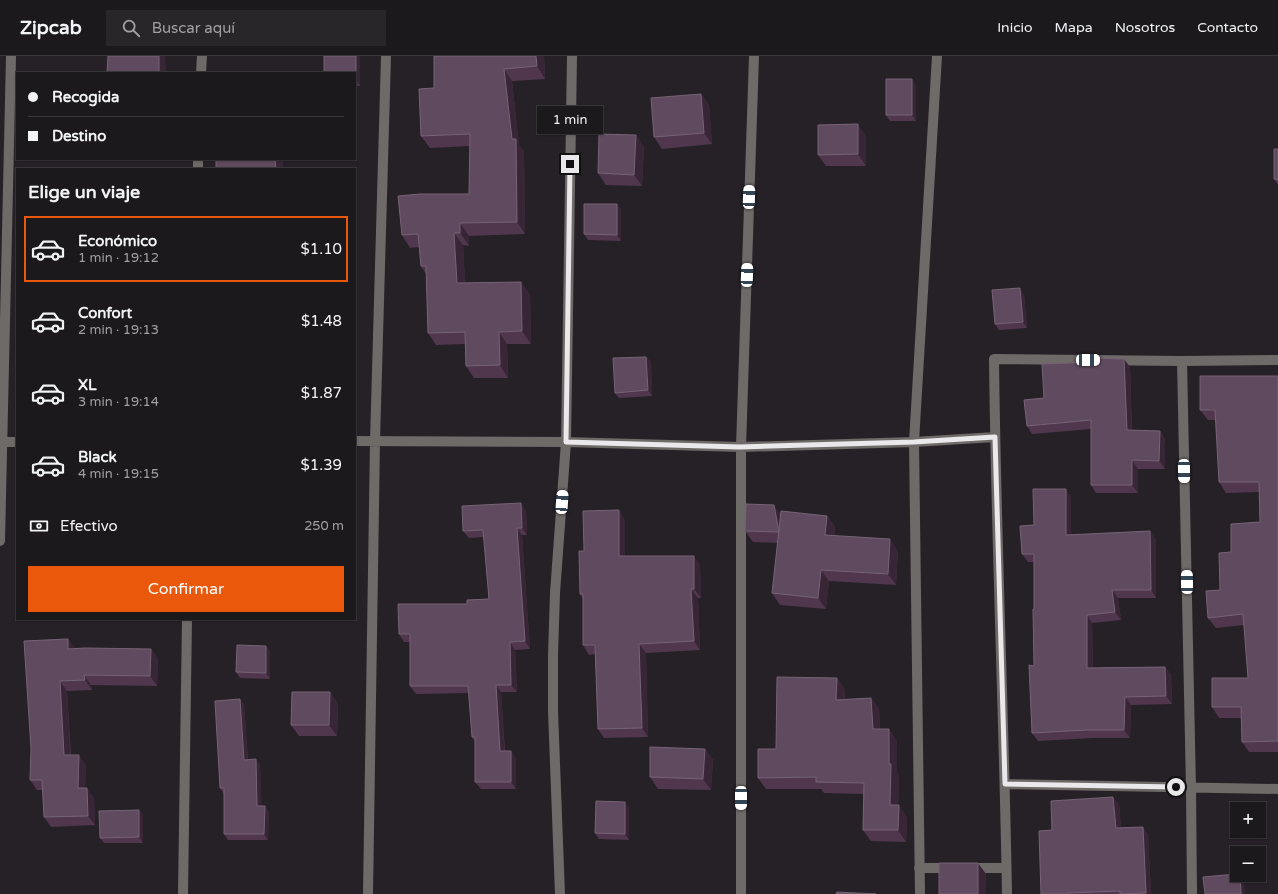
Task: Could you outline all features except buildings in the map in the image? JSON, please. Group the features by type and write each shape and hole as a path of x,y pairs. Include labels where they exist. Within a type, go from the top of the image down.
{"street":[{"path":"0,541 1,442 11,56"},
{"path":"201,72 202,56"},
{"path":"368,894 375,441 386,56"},
{"path":"560,894 553,712 553,655 555,593 566,442 572,56"},
{"path":"741,894 740,447 754,56"},
{"path":"920,894 914,442 938,56"},
{"path":"1007,894 994,359 1182,361 1278,360"},
{"path":"1182,361 1192,894"},
{"path":"356,441 566,442 740,447 914,442 995,437"},
{"path":"1,442 16,442"},
{"path":"183,894 186,620"},
{"path":"1005,784 1278,789"},
{"path":"919,868 1006,868"}],"route":[{"path":"570,164 566,442 740,447 914,442 995,437 1005,784 1176,787"}]}
